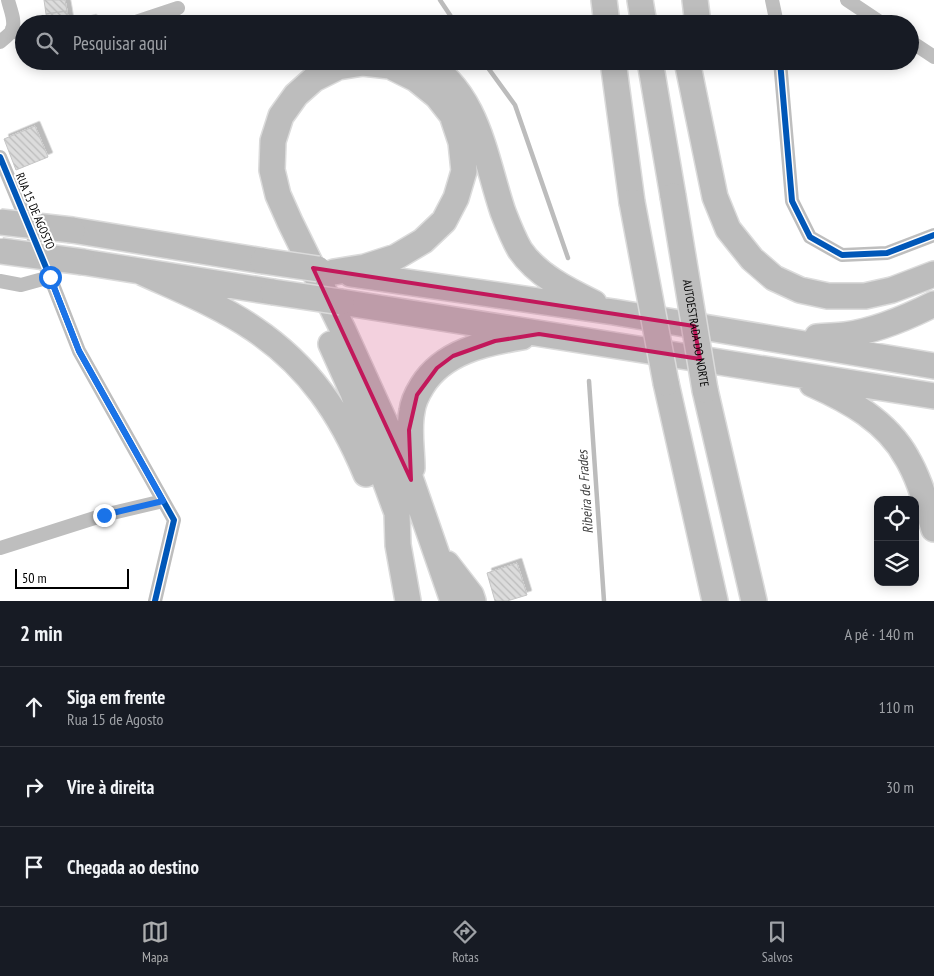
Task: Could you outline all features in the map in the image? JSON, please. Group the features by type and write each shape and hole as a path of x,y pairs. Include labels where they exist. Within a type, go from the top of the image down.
{"highway":[{"path":"604,0 606,15"},
{"path":"640,0 642,15"},
{"path":"677,0 680,15"},
{"path":"695,0 697,15"},
{"path":"300,70 284,85 268,110 259,139 257,170 262,198 272,226 326,333 353,393 397,513 398,545 408,601"},
{"path":"332,70 308,84 296,95 281,116 273,141 272,170 278,195 290,222 343,330 411,480 453,601"},
{"path":"326,270 365,267 396,257 423,241 444,221 456,198 464,171 462,142 452,116 437,96 416,79 398,70"},
{"path":"435,70 448,80 467,105 481,135 499,199 509,228 520,250 533,264 571,292 614,312"},
{"path":"614,70 632,202 666,383 714,599"},
{"name":"AUTOESTRADA DO NORTE","path":"652,70 705,390 754,601"},
{"path":"689,70 716,197 728,230 752,259 774,278 800,290 828,296 865,296 892,290 934,274"},
{"path":"703,70 706,154"},
{"path":"0,222 72,230 263,261 614,312 934,366"},
{"path":"0,251 341,302 934,396"},
{"path":"139,271 224,311 254,329 284,352 311,379 337,414 355,449 398,545"},
{"path":"763,337 808,338 846,335 906,318 934,304"},
{"path":"411,480 412,452 409,430 412,409 416,395 426,379 453,356 495,341 539,334"},
{"path":"782,371 838,396 867,414 889,433 906,456 919,483 934,529"},
{"path":"436,550 437,601"},
{"path":"436,550 471,595 473,601"},
{"path":"397,601 402,572"},
{"path":"402,572 422,601"}],"street":[{"path":"8,0 15,25"},
{"path":"772,0 775,15"},
{"path":"847,0 870,15"},
{"path":"157,15 178,8"},
{"path":"0,42 8,35 15,34"},
{"path":"919,47 934,57"},
{"path":"781,70 792,200 810,237 842,255 887,253 934,236"},
{"name":"RUA 15 DE AGOSTO","path":"0,157 79,351 174,520 155,601"},
{"path":"0,282 21,285 50,277"},
{"path":"0,548 104,515 163,501"}],"highlighted area":[{"path":"313,268 694,326 700,359 539,334 495,341 453,356 437,368 417,395 409,430 411,480"}],"building":[{"path":"44,0 65,0 67,11 46,14"},
{"path":"67,11 68,15 46,15"},
{"path":"35,126 48,157 16,170 4,139"},
{"path":"517,563 527,595 507,601 495,601 487,573"}],"waterway":[{"name":"Ribeira de Frades","path":"440,0 450,15"},
{"name":"Ribeira de Frades","path":"490,70 515,105 568,258"},
{"name":"Ribeira de Frades","path":"589,381 604,601"}],"cycle path":[{"path":"781,70 792,201 810,237 842,255 887,253 934,235"},
{"path":"0,157 79,351 174,520 155,601"}],"route":[{"path":"50,277 79,351 163,501 104,515"}]}
